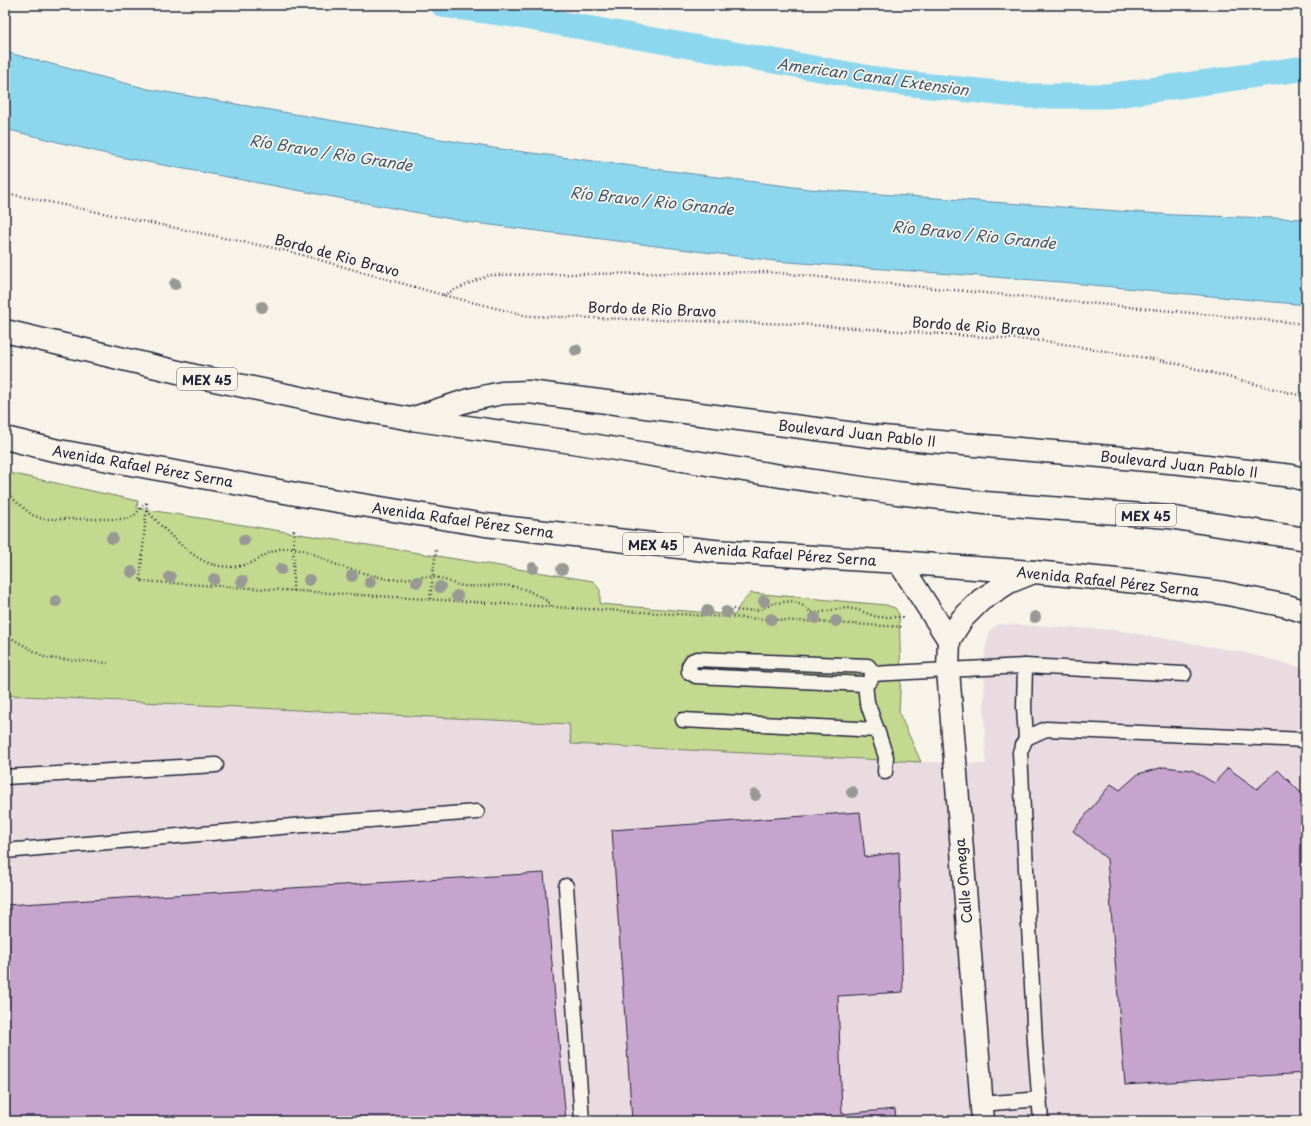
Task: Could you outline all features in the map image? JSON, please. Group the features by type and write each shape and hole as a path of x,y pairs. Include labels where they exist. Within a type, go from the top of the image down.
{"main road":[{"name":"MEX 45","path":"5,331 195,376 344,407 411,419 579,443 787,477 897,493 985,503 1168,517 1306,539"},
{"name":"Boulevard Juan Pablo II","path":"411,419 502,393 529,392 871,436 1180,463 1292,476 1306,480"},
{"name":"Avenida Rafael Pérez Serna","path":"5,438 54,450 301,495 485,525 714,551 899,562 1034,572 1148,583 1223,593 1287,606 1306,612"},
{"path":"899,562 949,640 962,619 981,600 1009,582 1034,572"},
{"name":"Calle Omega","path":"949,640 948,670 982,1112"}],"lane":[{"path":"885,772 886,757 867,702 868,679 870,668 868,666 692,660 689,666 689,672 696,676 868,679 948,670 1025,666 1184,674"},
{"path":"1025,666 1024,708 1026,738 1020,752 1035,1043 1041,1121"},
{"path":"683,720 877,730"},
{"path":"1026,738 1046,729 1306,740"},
{"path":"5,776 216,765"},
{"path":"5,851 304,825 477,812"},
{"path":"566,886 582,1121"},
{"path":"982,1112 1040,1099"}],"path":[{"name":"Bordo de Rio Bravo","path":"5,193 288,251 443,295 528,316 796,324 1045,341 1170,362 1306,397"},
{"path":"443,295 489,275 768,272 1306,324"},
{"path":"5,492 32,515 42,519 127,519 134,516 144,504 147,503 140,581 904,627"},
{"path":"146,511 189,551 203,561 215,565 231,567 250,564 274,550 285,547 294,548 311,553 333,563 381,578 394,579 432,577 453,584 466,586 502,584 514,586 530,591 549,602 552,607"},
{"path":"293,591 294,529"},
{"path":"430,599 436,550"},
{"path":"734,609 742,611 758,610 775,603 793,601 811,612 818,613 847,608 858,610 877,617 904,618"},
{"path":"5,637 11,638 46,658 108,663"}],"shaded area":[{"path":"999,624 1116,630 1246,653 1306,669 1306,1121 5,1121 5,695 570,724 571,744 986,764 984,709 985,650 990,630"}],"green space":[{"path":"5,472 138,501 137,508 593,581 600,590 600,604 735,615 740,605 751,593 886,605 895,608 899,614 901,673 899,713 921,762 571,744 569,724 5,695"}],"water":[{"name":"Río Bravo / Rio Grande","path":"5,52 148,89 493,148 809,189 1175,215 1306,219 1306,305 1061,282 775,261 467,222 115,156 5,129"}],"building":[{"path":"1164,767 1192,770 1214,783 1228,768 1257,789 1278,770 1306,798 1306,1073 1125,1085 1107,859 1073,831 1111,784 1120,790 1138,774"},
{"path":"860,812 865,857 899,852 903,992 838,996 842,1114 895,1109 896,1121 632,1121 612,830"},
{"path":"544,873 566,1121 5,1121 5,905"}],"waterway":[{"name":"American Canal Extension","path":"443,5 507,14 893,82 1027,96 1108,96 1306,68"}]}
